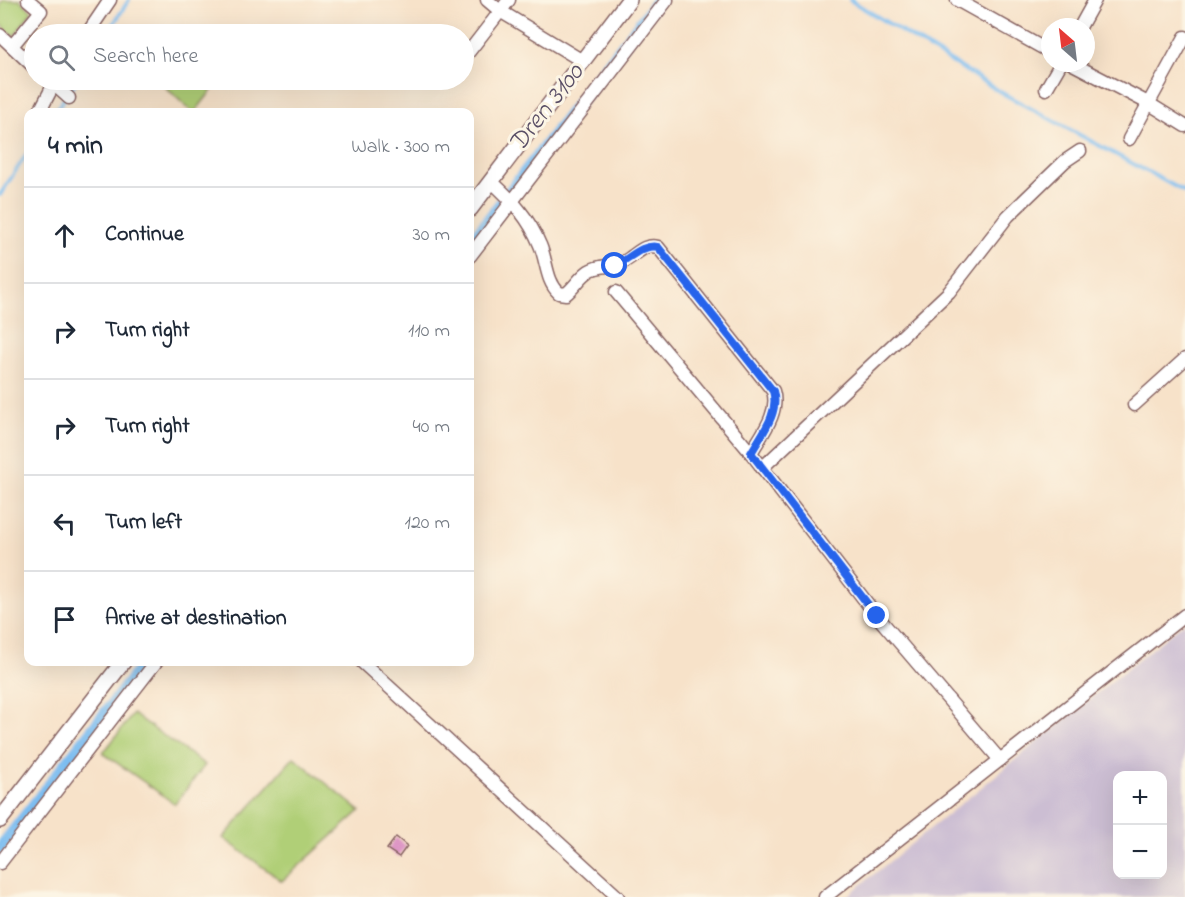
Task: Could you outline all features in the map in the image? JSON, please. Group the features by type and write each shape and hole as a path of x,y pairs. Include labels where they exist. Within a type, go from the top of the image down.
{"street":[{"path":"28,0 41,11 30,24"},
{"path":"94,24 110,0"},
{"path":"487,0 500,11 584,62"},
{"path":"474,45 509,0"},
{"path":"474,205 495,184 629,0"},
{"path":"474,250 511,199 667,0"},
{"path":"957,0 1041,47"},
{"path":"1085,18 1095,0"},
{"path":"12,46 24,32"},
{"path":"0,35 24,57"},
{"path":"1129,139 1185,37"},
{"path":"1047,89 1056,72"},
{"path":"1088,72 1185,126"},
{"path":"42,108 55,90"},
{"path":"762,468 949,292 1008,216 1065,161 1080,151"},
{"path":"495,184 511,199 540,245 550,282 559,293 566,294 592,269 615,266 645,247 651,245 658,247 773,391 776,399 774,412 751,453"},
{"path":"616,292 751,453 877,616 1000,760"},
{"path":"1134,405 1185,359"},
{"path":"825,897 1185,615"},
{"path":"0,820 120,666"},
{"path":"0,863 153,666"},
{"path":"366,666 618,897"}],"shaded area":[{"path":"1185,622 1185,897 846,897"}],"green space":[{"path":"4,0 20,0 32,11 14,36 0,24 0,4"},
{"path":"169,90 212,90 198,108 188,108"},
{"path":"133,714 205,765 175,804 103,753"},
{"path":"294,757 360,811 282,881 223,838"}],"building":[{"path":"396,837 407,846 399,857 387,849"}],"waterway":[{"path":"113,24 129,0"},
{"name":"Dren 3100","path":"474,238 658,0"},
{"path":"850,0 1004,94 1185,192"},
{"path":"58,108 70,90"},
{"path":"0,195 24,158"},
{"name":"Dren 3100","path":"0,848 142,666"}],"route":[{"path":"615,266 645,247 651,245 658,247 773,391 776,399 774,412 751,453 877,616"}]}
